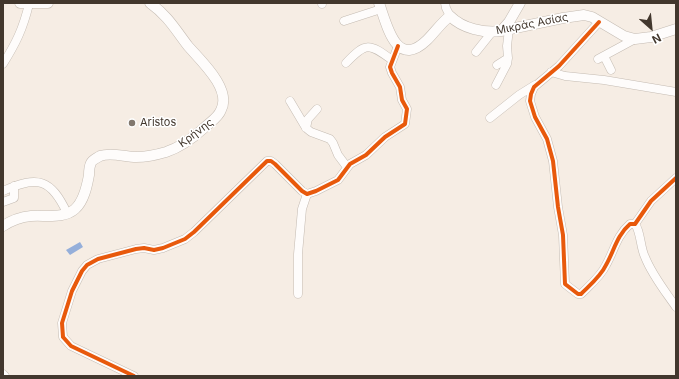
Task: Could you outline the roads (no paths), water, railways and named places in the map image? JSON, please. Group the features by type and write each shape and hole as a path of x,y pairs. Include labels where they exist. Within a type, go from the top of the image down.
{"street":[{"path":"3,64 18,39 24,22 24,3 48,3"},
{"name":"Κρήνης","path":"67,213 77,207 83,198 90,164 93,160 104,155 135,157 152,156 172,150 192,138 222,110 223,97 210,70 169,20 150,3"},
{"path":"344,20 380,6 391,37 398,46 406,50 418,47 450,16 445,3"},
{"path":"476,52 501,31 509,22 518,4"},
{"name":"Μικράς Ασίας","path":"450,16 467,27 482,31 501,31 584,15 592,17 624,36 634,39"},
{"path":"599,22 572,53 531,92 530,101 535,117 547,140 553,161 558,207 564,235 565,284 578,294 581,294 606,267 616,243 623,231 630,224 635,224 651,201 676,178"},
{"path":"611,70 601,57 634,39 651,37 676,29"},
{"path":"496,84 507,64 508,58 507,46 501,31"},
{"path":"134,376 71,346 64,340 62,323 70,296 79,277 87,265 98,259 136,249 158,249 185,239 268,161 275,164 302,191 307,194 316,192 338,180 347,167 366,155 385,137 403,126 407,121 408,109 402,100 400,87 391,70 392,60 398,46"},
{"path":"346,64 358,51 364,48 378,50 392,60"},
{"path":"497,65 508,58"},
{"path":"551,72 566,76 604,80 676,92"},
{"path":"490,118 519,95 538,84"},
{"path":"290,101 306,128 311,132 330,139 338,155 347,167"},
{"path":"306,128 308,119 317,109"},
{"path":"3,191 14,186 36,182 46,184 60,198 67,213 56,216 22,217 3,226"},
{"path":"3,202 14,198 14,186"},
{"path":"298,294 298,254 302,209 307,194"},
{"path":"635,224 638,228 646,261 676,307"}],"water":[{"path":"80,242 83,247 70,255 66,250"}],"place":[{"name":"Aristos","path":"132,123"}]}
